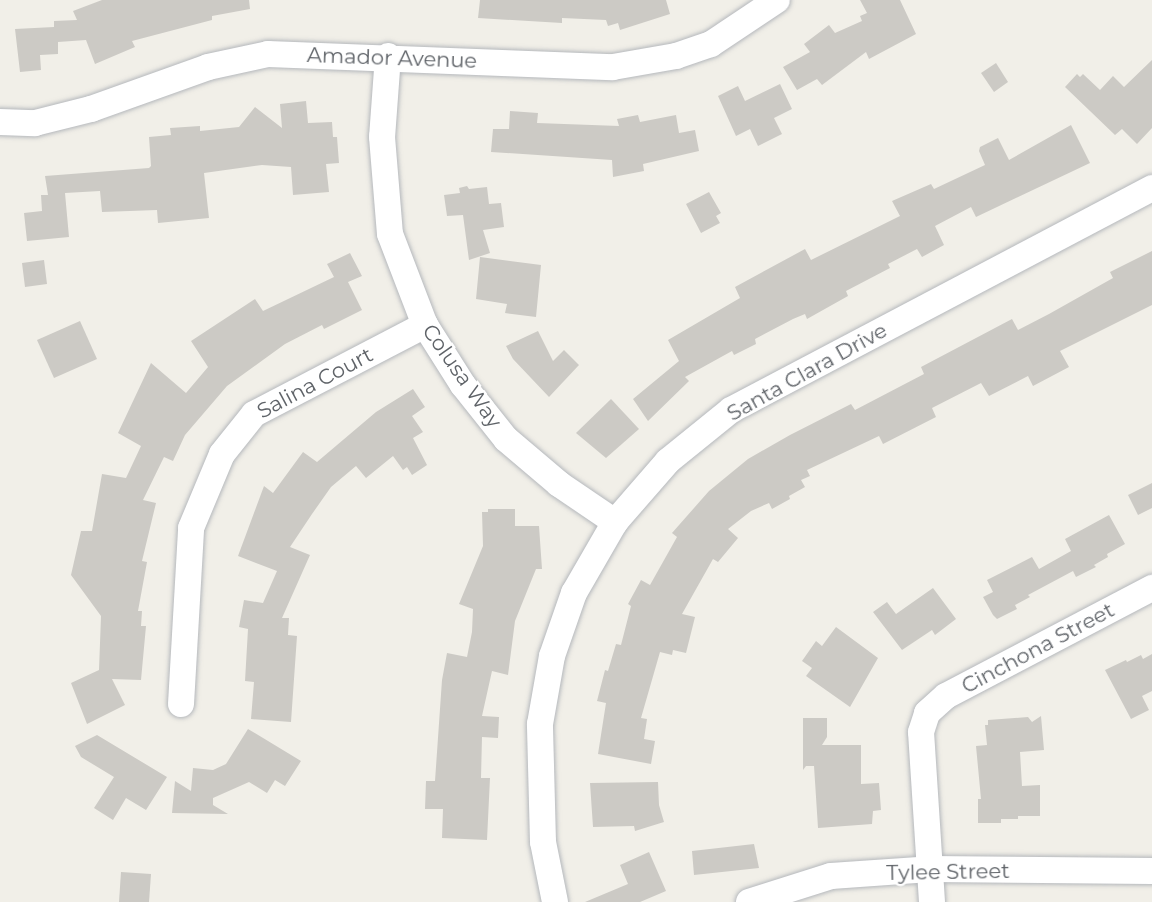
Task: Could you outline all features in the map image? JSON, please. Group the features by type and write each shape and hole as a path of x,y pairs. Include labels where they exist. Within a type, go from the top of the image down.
{"street":[{"name":"Amador Avenue","path":"0,122 35,123 91,109 208,67 268,54 388,56 613,67 676,56 711,44 777,0"},
{"name":"Colusa Way","path":"388,56 382,137 390,234 425,325 463,385 506,439 559,484 615,522"},
{"name":"Santa Clara Drive","path":"555,902 542,842 540,724 552,656 574,593 615,522 668,461 731,410 1152,188"},
{"name":"Salina Court","path":"181,704 191,528 222,454 254,414 425,325"},
{"name":"Cinchona Street","path":"930,869 921,732 927,713 946,696 1152,588"},
{"name":"Tylee Street","path":"749,902 831,876 930,869 1152,871"},
{"path":"930,869 932,902"}],"building":[{"path":"102,0 249,0 250,9 212,16 212,20 132,41 135,47 95,64 86,40 58,42 58,54 40,55 41,70 20,72 15,29 54,27 54,21 77,20 73,11"},
{"path":"480,0 666,0 670,14 620,30 618,23 608,26 606,20 562,18 562,23 478,18"},
{"path":"860,0 900,0 916,34 869,59 866,52 822,85 817,79 797,90 783,67 810,52 804,44 829,25 835,33 862,21 860,16 867,13"},
{"path":"1152,60 1152,128 1137,144 1122,129 1115,135 1065,87 1077,74 1080,77 1083,74 1100,90 1113,76 1124,87"},
{"path":"996,63 1008,82 994,92 981,73"},
{"path":"780,84 792,109 774,118 782,134 758,146 750,129 736,136 718,96 738,86 745,101"},
{"path":"306,101 308,123 332,122 333,137 337,137 339,163 326,164 329,192 293,195 291,167 262,165 204,173 209,218 158,223 157,210 102,212 100,191 65,193 69,237 27,241 24,213 42,211 41,195 48,195 45,176 149,168 149,137 171,135 170,128 200,126 200,131 239,127 255,107 282,128 280,104"},
{"path":"510,111 538,113 537,123 619,126 617,119 638,115 640,122 676,115 679,133 695,130 699,151 643,164 644,171 613,177 612,160 491,152 493,129 509,129"},
{"path":"1071,125 1090,163 976,217 971,207 935,226 944,245 922,257 917,249 888,264 890,268 846,291 848,296 807,319 805,314 793,319 755,339 756,344 734,355 732,351 685,377 689,381 648,421 633,399 679,361 668,340 740,298 735,287 805,249 811,260 900,216 892,201 931,184 934,189 985,165 980,147 998,138 1009,160"},
{"path":"467,186 469,189 487,187 489,204 501,203 504,227 483,230 490,253 469,260 463,215 447,216 444,195 460,193 459,188"},
{"path":"709,192 721,213 716,216 720,223 701,233 686,204"},
{"path":"1152,251 1152,305 1060,351 1069,367 1033,386 1028,376 989,396 981,383 932,408 936,417 883,444 879,436 807,470 810,476 801,480 805,487 789,496 790,499 772,509 769,503 751,511 728,529 738,538 718,562 713,559 682,614 695,617 686,653 673,650 672,655 660,652 641,718 647,719 644,739 655,741 651,764 598,754 606,703 597,701 605,670 608,671 616,644 621,645 631,606 628,604 641,580 650,585 677,537 672,533 709,491 748,459 790,435 851,404 855,410 924,374 921,367 1012,319 1018,330 1113,278 1110,272"},
{"path":"350,253 362,276 348,282 362,310 324,329 322,325 285,344 227,386 185,435 173,461 164,457 143,500 156,503 142,561 147,562 138,611 142,611 141,626 146,626 141,680 112,679 125,705 87,724 71,683 99,670 101,616 71,575 81,531 92,531 102,474 126,478 141,446 118,433 151,363 186,393 208,367 191,341 255,299 263,311 334,277 327,264"},
{"path":"480,257 541,265 536,317 505,313 507,304 476,299"},
{"path":"44,260 47,284 25,287 22,263"},
{"path":"80,321 97,359 54,378 37,340"},
{"path":"538,331 553,361 564,350 579,365 549,397 513,359 506,346"},
{"path":"413,389 425,407 412,416 423,432 413,438 427,465 412,475 407,467 403,470 393,456 366,478 356,466 331,487 312,514 290,547 310,555 282,618 289,618 288,635 297,636 291,722 251,719 254,682 245,681 248,629 239,627 244,600 263,603 277,571 238,556 264,486 273,493 303,452 317,462 376,412"},
{"path":"611,399 639,429 606,458 576,433"},
{"path":"1152,483 1152,508 1138,515 1128,495"},
{"path":"488,509 515,509 515,526 539,526 542,569 536,569 515,621 508,675 492,671 482,716 499,717 498,738 482,737 481,778 490,778 487,840 442,838 443,809 425,809 426,781 435,781 442,680 447,653 467,657 473,609 459,604 483,546 482,512 488,512"},
{"path":"1109,515 1125,544 1107,554 1108,557 1094,565 1096,567 1076,577 1073,571 1028,595 1030,597 1015,605 1017,609 997,619 993,615 983,597 993,592 987,580 1032,557 1039,569 1071,551 1065,539"},
{"path":"933,588 956,619 935,635 932,630 902,650 873,612 887,602 896,614"},
{"path":"836,627 878,658 850,707 806,676 812,668 802,661 816,641 822,646"},
{"path":"1152,654 1152,691 1142,696 1149,710 1131,719 1105,670 1126,660 1127,662 1141,655 1143,659"},
{"path":"1041,716 1044,750 1020,752 1022,786 1040,785 1040,816 1001,819 1001,823 978,823 978,799 981,799 976,746 987,745 985,725 988,725 988,720 1028,717 1032,722"},
{"path":"803,718 827,718 827,737 822,745 861,745 861,784 879,783 881,810 873,811 872,824 818,828 814,766 806,766 803,770"},
{"path":"248,729 301,761 285,786 275,780 267,793 249,782 213,798 213,805 228,814 172,813 175,781 191,791 193,768 213,770 226,764"},
{"path":"97,735 167,777 146,810 126,798 113,820 94,808 114,777 81,757 75,746"},
{"path":"658,782 659,805 664,822 635,831 634,826 593,827 590,783"},
{"path":"754,844 759,868 694,875 692,851"},
{"path":"649,852 666,891 640,902 585,902 628,884 620,865"},
{"path":"121,872 151,874 149,902 119,902"}]}
